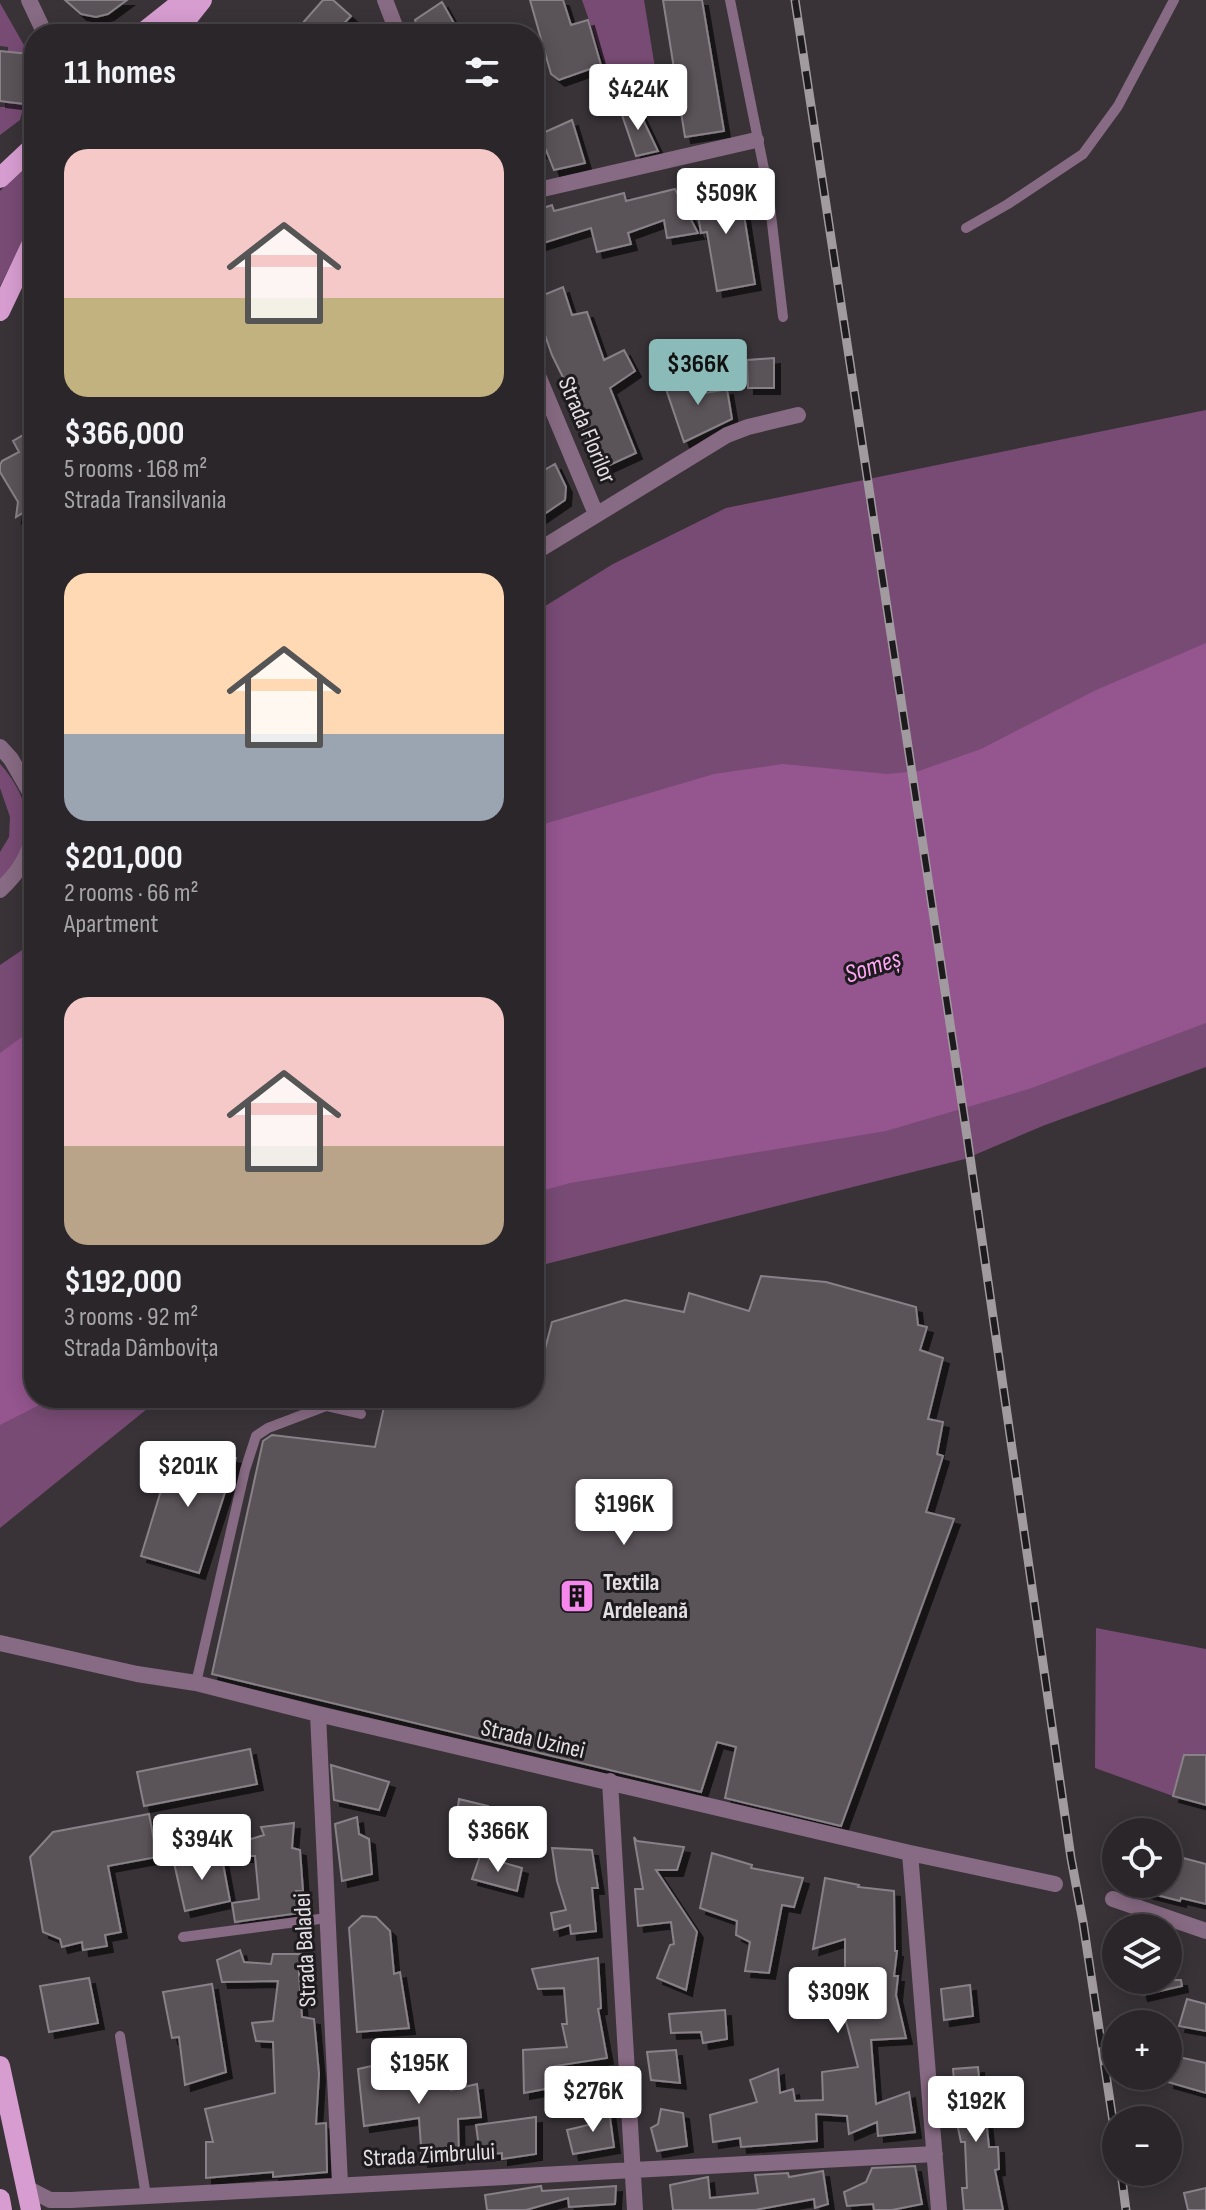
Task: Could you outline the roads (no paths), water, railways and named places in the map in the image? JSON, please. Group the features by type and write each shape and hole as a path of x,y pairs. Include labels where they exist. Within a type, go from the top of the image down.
{"main road":[{"path":"154,24 184,0"},
{"path":"183,24 202,0"},
{"path":"0,178 24,155"},
{"path":"0,311 24,262"},
{"path":"0,2066 31,2210"},
{"path":"0,2199 2,2210"}],"street":[{"path":"29,0 40,24"},
{"path":"385,0 394,24"},
{"path":"544,189 756,140"},
{"name":"Strada Florilor","path":"544,390 596,514"},
{"path":"544,547 727,435 798,415"},
{"path":"0,747 24,782"},
{"path":"0,890 24,862"},
{"name":"Strada Uzinei","path":"0,1643 137,1674 196,1683 910,1853 1055,1884"},
{"name":"Strada Baladei","path":"318,1714 340,2184"},
{"path":"610,1781 635,2210"},
{"path":"910,1853 939,2210"},
{"path":"1113,1899 1206,1931"},
{"name":"Strada Zimbrului","path":"27,2188 50,2200 72,2205 146,2196 340,2184 935,2154"}],"lane":[{"path":"730,0 768,189 783,317"},
{"path":"966,228 1083,154 1118,106 1174,0"},
{"path":"196,1683 252,1443 268,1428 321,1408"},
{"path":"335,1408 361,1414"},
{"path":"183,1937 327,1918"},
{"path":"120,2036 146,2196"}],"water":[{"name":"Someș","path":"1206,643 1206,1023 1029,1089 886,1131 570,1183 544,1190 544,824 714,774 783,764 887,774 919,771 981,749 1096,690"},
{"path":"24,1035 24,1408 33,1408 0,1425 0,1053"}],"railway":[{"path":"795,0 967,1136 1071,1858 1111,2106"},
{"path":"1123,2186 1126,2210"}],"place":[{"name":"Textila Ardeleană","path":"577,1596"}]}
